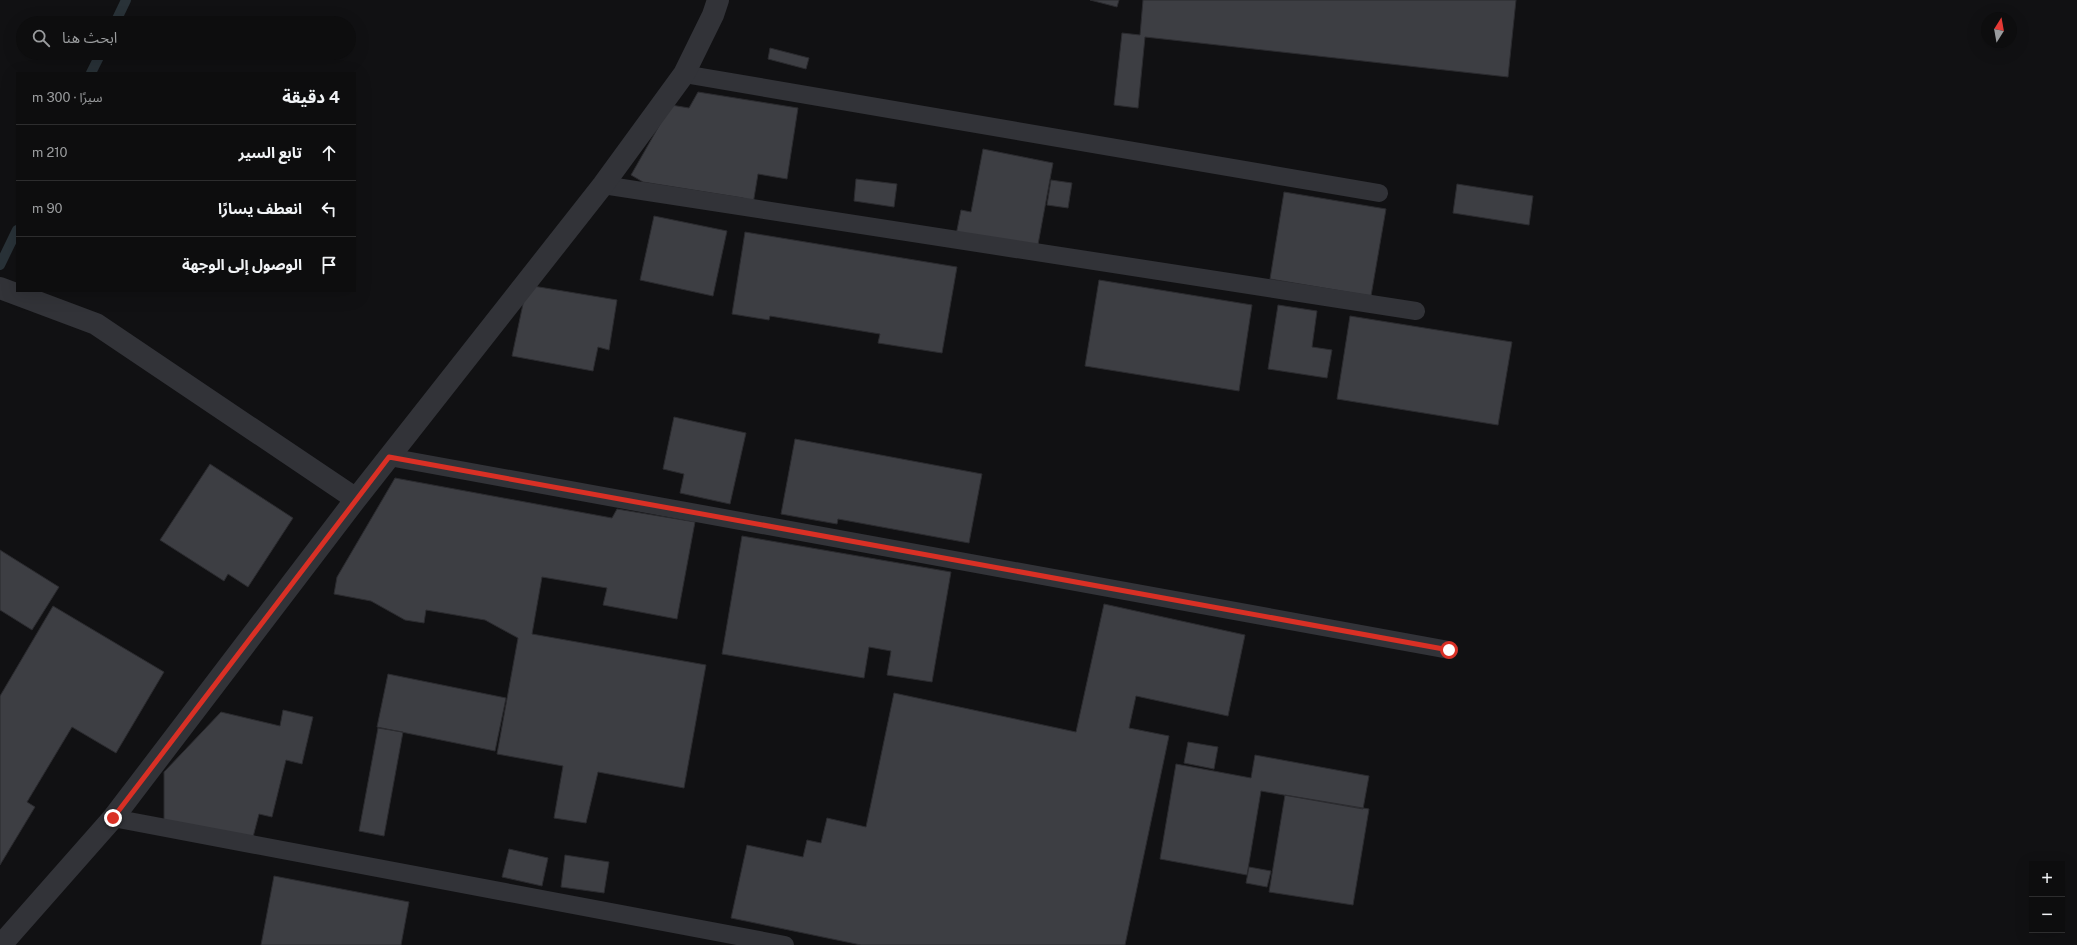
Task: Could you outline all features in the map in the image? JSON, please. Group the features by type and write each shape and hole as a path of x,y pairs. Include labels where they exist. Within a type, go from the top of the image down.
{"street":[{"path":"1,945 113,818 356,499 603,185 684,74 714,15 718,0"},
{"path":"0,288 96,324 356,499"}],"lane":[{"path":"684,74 1379,193"},
{"path":"603,185 1416,312"},
{"path":"389,457 1449,650"},
{"path":"113,818 785,945"}],"building":[{"path":"1090,0 1119,0 1117,7"},
{"path":"1143,0 1516,0 1508,77 1145,37 1138,108 1114,105 1122,33 1140,35"},
{"path":"770,48 809,58 806,69 768,59"},
{"path":"698,92 798,108 787,179 758,174 753,204 743,198 643,182 631,175 671,105 689,108"},
{"path":"983,149 1053,163 1037,250 956,235 961,210 971,212"},
{"path":"856,179 897,184 894,207 854,201"},
{"path":"1051,180 1072,183 1068,208 1047,205"},
{"path":"1457,184 1533,196 1529,225 1453,213"},
{"path":"1284,192 1386,209 1371,296 1270,279"},
{"path":"654,216 727,231 713,296 640,280"},
{"path":"745,232 957,267 942,353 878,343 880,334 770,316 769,320 732,314"},
{"path":"1099,280 1252,305 1239,391 1085,366"},
{"path":"527,285 617,300 609,350 598,347 593,371 512,356"},
{"path":"1278,305 1317,311 1312,347 1332,350 1327,378 1268,369"},
{"path":"1350,316 1512,342 1498,425 1337,399"},
{"path":"674,417 746,433 730,504 680,493 684,474 663,469"},
{"path":"795,439 982,474 969,543 838,519 837,524 781,514"},
{"path":"210,464 293,518 248,587 228,574 224,581 160,540"},
{"path":"395,478 612,518 617,509 695,522 677,619 603,605 607,588 542,577 532,634 706,665 684,788 598,772 586,823 554,818 563,766 497,754 518,638 485,620 426,610 424,623 405,620 371,601 334,594 337,577"},
{"path":"742,536 951,572 932,682 887,675 891,651 869,647 864,678 722,654"},
{"path":"0,550 59,587 32,630 0,610"},
{"path":"1104,604 1245,635 1228,716 1136,696 1129,728 1169,736 1125,945 861,945 731,918 747,845 803,857 807,840 821,843 827,818 866,827 894,693 1076,732"},
{"path":"53,606 164,672 116,753 72,727 27,802 35,807 0,865 0,696"},
{"path":"388,674 506,698 495,751 377,727"},
{"path":"283,710 313,717 302,764 286,760 272,817 259,814 252,841 164,820 164,772 221,712 280,726"},
{"path":"378,728 403,732 384,836 359,831"},
{"path":"1188,742 1218,747 1214,769 1184,763"},
{"path":"1255,755 1369,776 1363,809 1261,791 1247,875 1160,859 1176,764 1251,778"},
{"path":"1285,795 1369,809 1353,905 1269,892"},
{"path":"509,849 548,858 542,886 502,877"},
{"path":"565,855 609,862 604,893 561,887"},
{"path":"1249,867 1271,871 1267,887 1246,883"},
{"path":"274,876 409,902 401,945 261,945"}],"waterway":[{"path":"118,16 126,0"},
{"path":"92,72 98,60"},
{"path":"0,265 16,232"}],"route":[{"path":"113,818 389,457 1449,650"}]}
